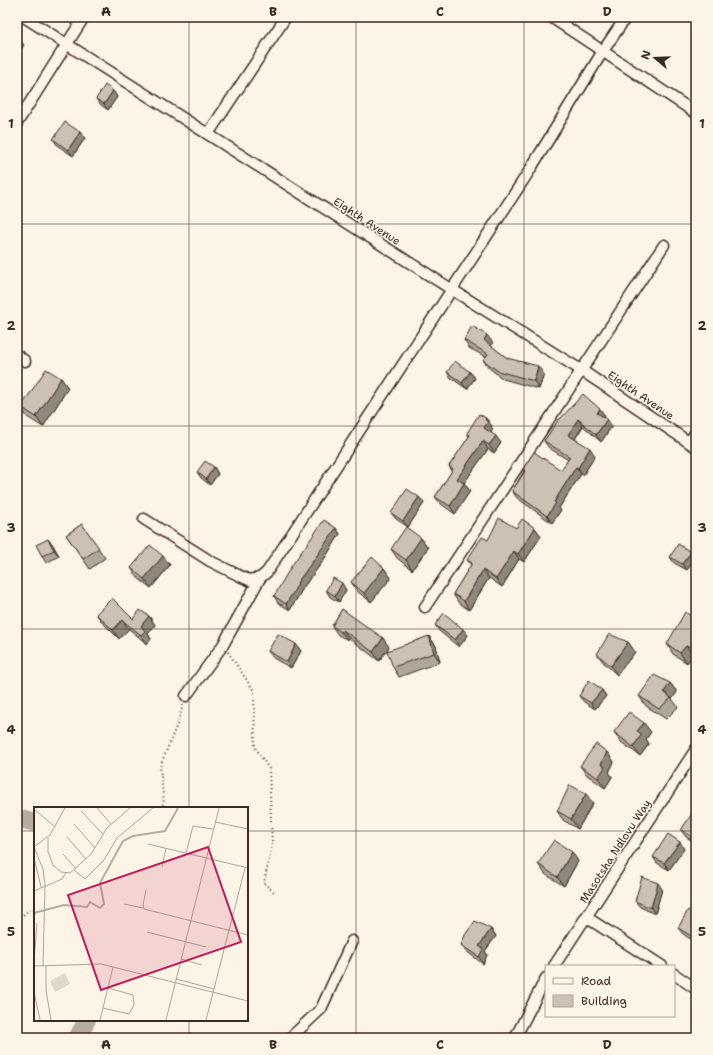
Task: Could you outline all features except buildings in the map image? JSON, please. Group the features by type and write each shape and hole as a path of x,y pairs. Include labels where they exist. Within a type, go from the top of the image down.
{"street":[{"name":"Eighth Avenue","path":"24,17 581,370 692,444"},
{"path":"17,123 84,17"},
{"path":"208,134 286,17"},
{"path":"551,17 696,113"},
{"path":"186,696 223,645 260,578 267,572 451,289 528,174 603,51 626,17"},
{"path":"425,608 664,245"},
{"path":"692,444 696,432"},
{"path":"144,519 210,561 249,580 260,578"},
{"name":"Masotsha Ndlovu Way","path":"555,965 696,749"},
{"path":"586,917 660,965"},
{"path":"290,1038 321,1009 352,941"},
{"path":"675,975 696,989"},
{"path":"515,1038 545,980"}],"path":[{"path":"223,645 254,691 255,747 269,769 272,845 264,883 275,894"},
{"path":"161,807 164,803 160,767 178,722 186,696"},
{"path":"17,920 29,910 34,910"}],"waterway":[{"path":"17,818 34,823"},
{"path":"77,1038 86,1021"}]}
